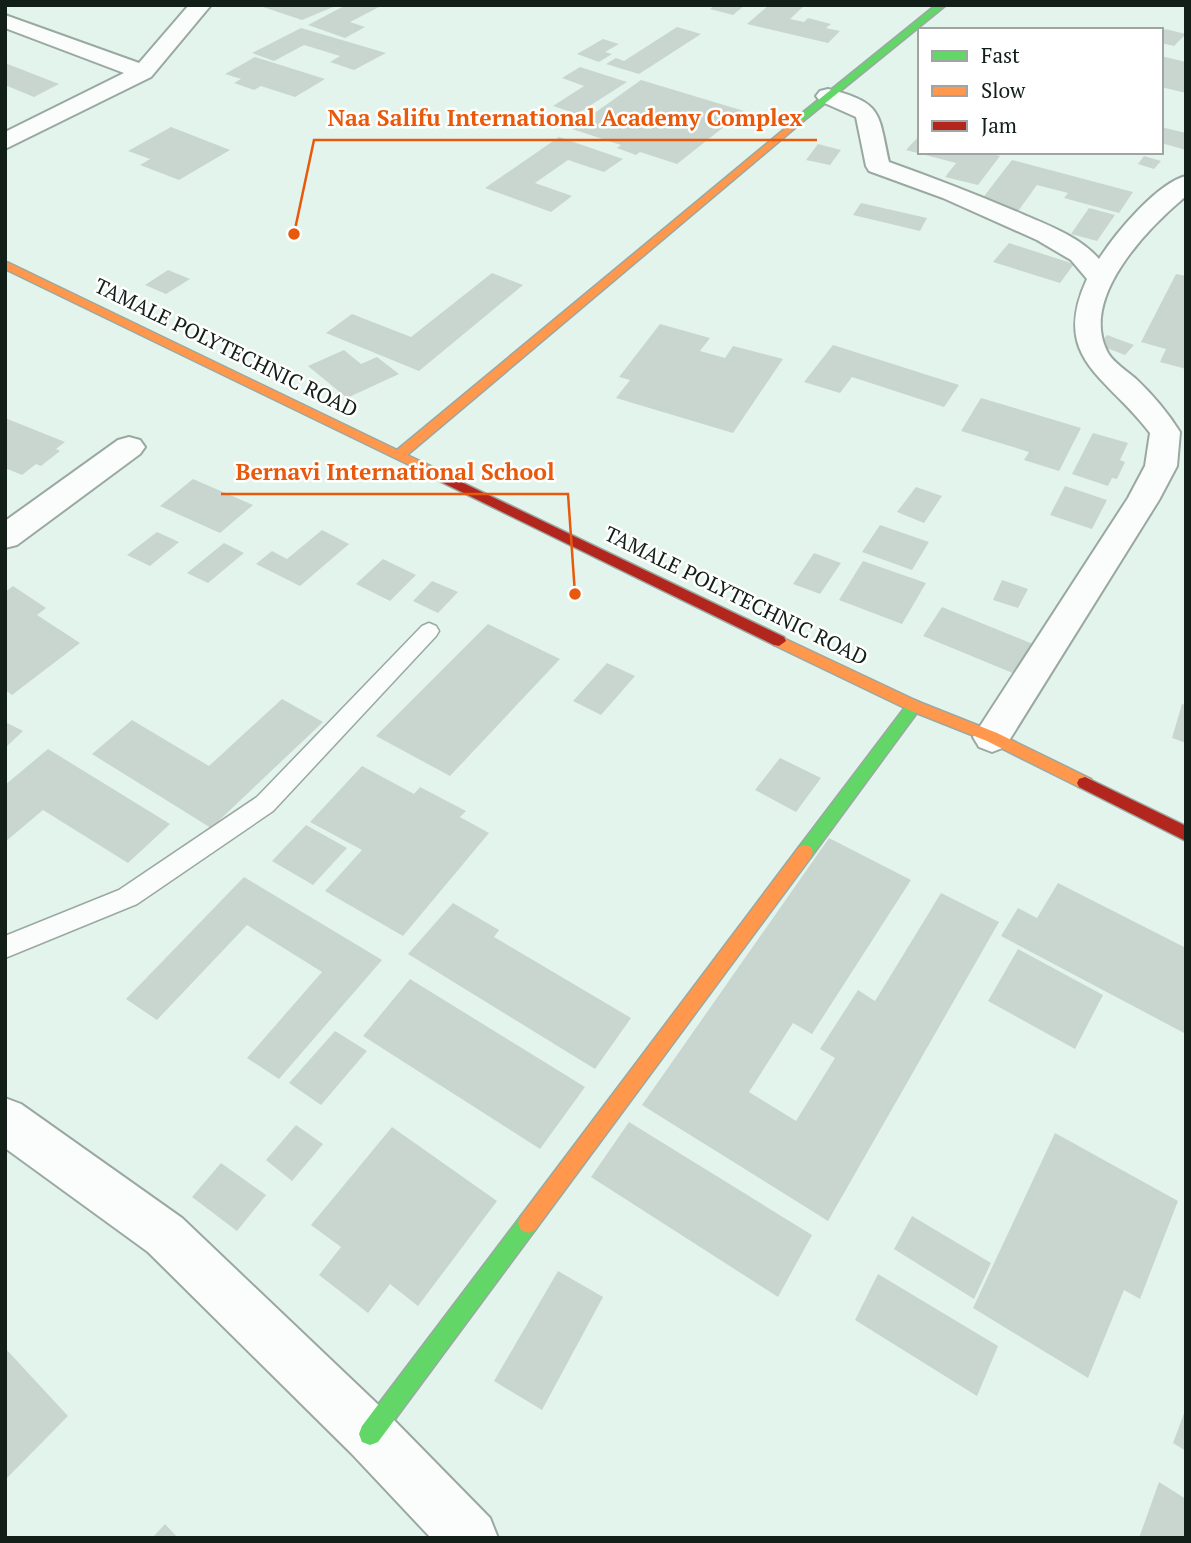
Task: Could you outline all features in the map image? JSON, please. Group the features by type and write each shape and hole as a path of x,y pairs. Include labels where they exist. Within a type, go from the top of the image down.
{"street":[{"path":"5,142 143,72 201,5"},
{"path":"399,455 828,96 942,5"},
{"path":"5,21 143,72"},
{"path":"828,96 857,104 868,113 878,166 952,193 1046,234 1080,254 1099,276"},
{"path":"992,737 1143,500 1161,466 1165,432 1151,412 1093,353 1087,315 1099,276 1150,211 1186,183"},
{"name":"TAMALE POLYTECHNIC ROAD","path":"5,265 914,706 992,737 1186,834"},
{"path":"1151,412 1186,423"},
{"path":"5,537 129,447"},
{"path":"370,1434 914,706"},
{"path":"5,1120 165,1235 370,1434 470,1538"}],"lane":[{"path":"5,947 128,897 265,804 429,631"}],"building":[{"path":"257,5 328,5 333,7 302,20"},
{"path":"346,5 383,5 350,22 365,27 345,38 308,25"},
{"path":"715,5 745,5 733,15 710,9"},
{"path":"769,5 805,5 790,19 804,22 808,18 831,24 826,28 840,31 828,43 747,24"},
{"path":"677,27 701,34 639,74 606,64 616,58 624,61"},
{"path":"301,28 386,53 354,70 330,62 340,56 304,45 274,61 252,53"},
{"path":"1165,29 1186,34 1174,46 1163,43"},
{"path":"603,39 619,44 605,52 612,54 599,62 577,54"},
{"path":"1163,56 1186,62 1186,93 1163,87"},
{"path":"255,57 325,79 295,97 261,86 254,90 234,83 241,79 225,74"},
{"path":"5,63 59,84 34,97 5,85"},
{"path":"580,67 627,82 577,114 553,106 584,86 562,78"},
{"path":"641,80 744,111 677,164 640,152 636,155 617,148 621,145 572,129"},
{"path":"171,127 230,150 179,180 140,165 150,159 128,151"},
{"path":"1163,127 1186,133 1186,150 1163,144"},
{"path":"559,137 623,159 604,172 568,160 535,183 572,196 551,212 485,188"},
{"path":"918,137 918,153 906,150"},
{"path":"818,144 841,150 830,165 806,160"},
{"path":"921,154 1000,156 978,185 945,177 956,163"},
{"path":"1144,156 1161,161 1154,169 1138,164"},
{"path":"1012,160 1133,192 1119,213 1064,198 1068,193 1037,185 1016,214 978,204"},
{"path":"861,203 927,218 920,231 853,215"},
{"path":"1089,208 1115,215 1097,241 1071,234"},
{"path":"1009,243 1074,264 1060,283 993,262"},
{"path":"168,270 190,279 166,294 145,285"},
{"path":"492,273 523,285 419,371 326,333 352,314 411,337"},
{"path":"1176,274 1186,276 1186,369 1160,362 1166,349 1141,342"},
{"path":"660,324 710,338 700,351 725,358 733,346 783,359 733,433 616,398 630,380 619,377"},
{"path":"1107,335 1134,345 1125,355 1099,345"},
{"path":"833,345 959,385 944,407 852,377 840,393 804,382"},
{"path":"344,350 361,364 377,357 399,374 347,398 308,366"},
{"path":"981,398 1081,428 1059,471 1024,460 1029,452 961,431"},
{"path":"5,418 65,442 56,449 60,451 41,466 36,464 22,475 5,468"},
{"path":"1093,433 1128,443 1120,460 1125,462 1117,479 1112,478 1108,486 1072,474"},
{"path":"193,479 253,505 220,533 160,506"},
{"path":"1065,486 1107,500 1092,529 1050,515"},
{"path":"916,487 942,496 924,523 897,512"},
{"path":"880,525 929,542 912,570 862,552"},
{"path":"322,530 349,544 300,586 256,564 272,551 287,559"},
{"path":"157,532 179,542 150,566 127,555"},
{"path":"224,543 244,553 208,583 187,573"},
{"path":"814,553 841,563 820,594 793,584"},
{"path":"383,559 416,575 390,601 356,584"},
{"path":"863,561 926,583 902,624 839,600"},
{"path":"1002,580 1028,589 1018,608 993,600"},
{"path":"432,581 458,592 438,613 413,601"},
{"path":"13,586 46,608 37,615 80,643 12,695 5,690 5,592"},
{"path":"942,607 1033,644 1015,674 923,636"},
{"path":"488,624 560,659 450,776 376,736"},
{"path":"607,663 635,676 601,715 573,701"},
{"path":"282,699 323,722 211,828 92,754 132,720 209,766"},
{"path":"1182,704 1186,705 1186,743 1172,738"},
{"path":"5,722 23,731 5,748"},
{"path":"48,749 170,824 128,863 43,810 5,842 5,785"},
{"path":"780,758 821,778 796,812 755,790"},
{"path":"362,766 414,794 420,787 466,811 460,817 489,833 403,936 325,891 362,850 310,822"},
{"path":"306,825 347,848 313,885 272,861"},
{"path":"829,838 911,880 812,1034 793,1023 749,1092 796,1121 835,1058 820,1049 858,990 875,1001 941,893 999,922 828,1221 642,1105"},
{"path":"244,877 382,960 279,1079 247,1058 322,972 247,925 157,1020 126,999"},
{"path":"1058,883 1186,948 1186,1034 1001,936 1018,908 1037,918"},
{"path":"453,903 499,930 494,937 631,1018 595,1069 408,954"},
{"path":"1018,949 1103,995 1075,1049 988,1001"},
{"path":"410,979 585,1087 540,1149 363,1036"},
{"path":"335,1031 367,1051 321,1105 289,1083"},
{"path":"629,1122 812,1235 778,1297 591,1177"},
{"path":"296,1125 323,1144 292,1181 266,1160"},
{"path":"392,1127 497,1201 418,1306 390,1284 368,1313 319,1275 341,1247 311,1225"},
{"path":"1055,1133 1178,1201 1140,1299 1124,1290 1088,1378 973,1308"},
{"path":"221,1163 266,1195 237,1231 192,1197"},
{"path":"912,1216 991,1263 974,1299 894,1249"},
{"path":"558,1271 603,1297 542,1410 494,1381"},
{"path":"878,1274 998,1346 977,1396 855,1320"},
{"path":"5,1348 68,1416 7,1478 5,1476"},
{"path":"1186,1408 1186,1451 1173,1443"},
{"path":"1159,1482 1186,1499 1186,1538 1139,1538"},
{"path":"165,1524 178,1538 152,1538"}],"traffic: fast":[{"path":"799,120 942,5"},
{"path":"805,852 914,706"},
{"path":"370,1434 528,1223"}],"traffic: slow":[{"path":"399,455 799,120"},
{"path":"5,265 430,471"},
{"path":"779,641 914,706 992,737 1085,783"},
{"path":"528,1223 805,852"}],"traffic: jam":[{"path":"430,471 779,641"},
{"path":"1085,783 1186,834"}],"place":[{"name":"Naa Salifu International Academy Complex","path":"294,234"},
{"name":"Bernavi International School","path":"575,594"}]}
